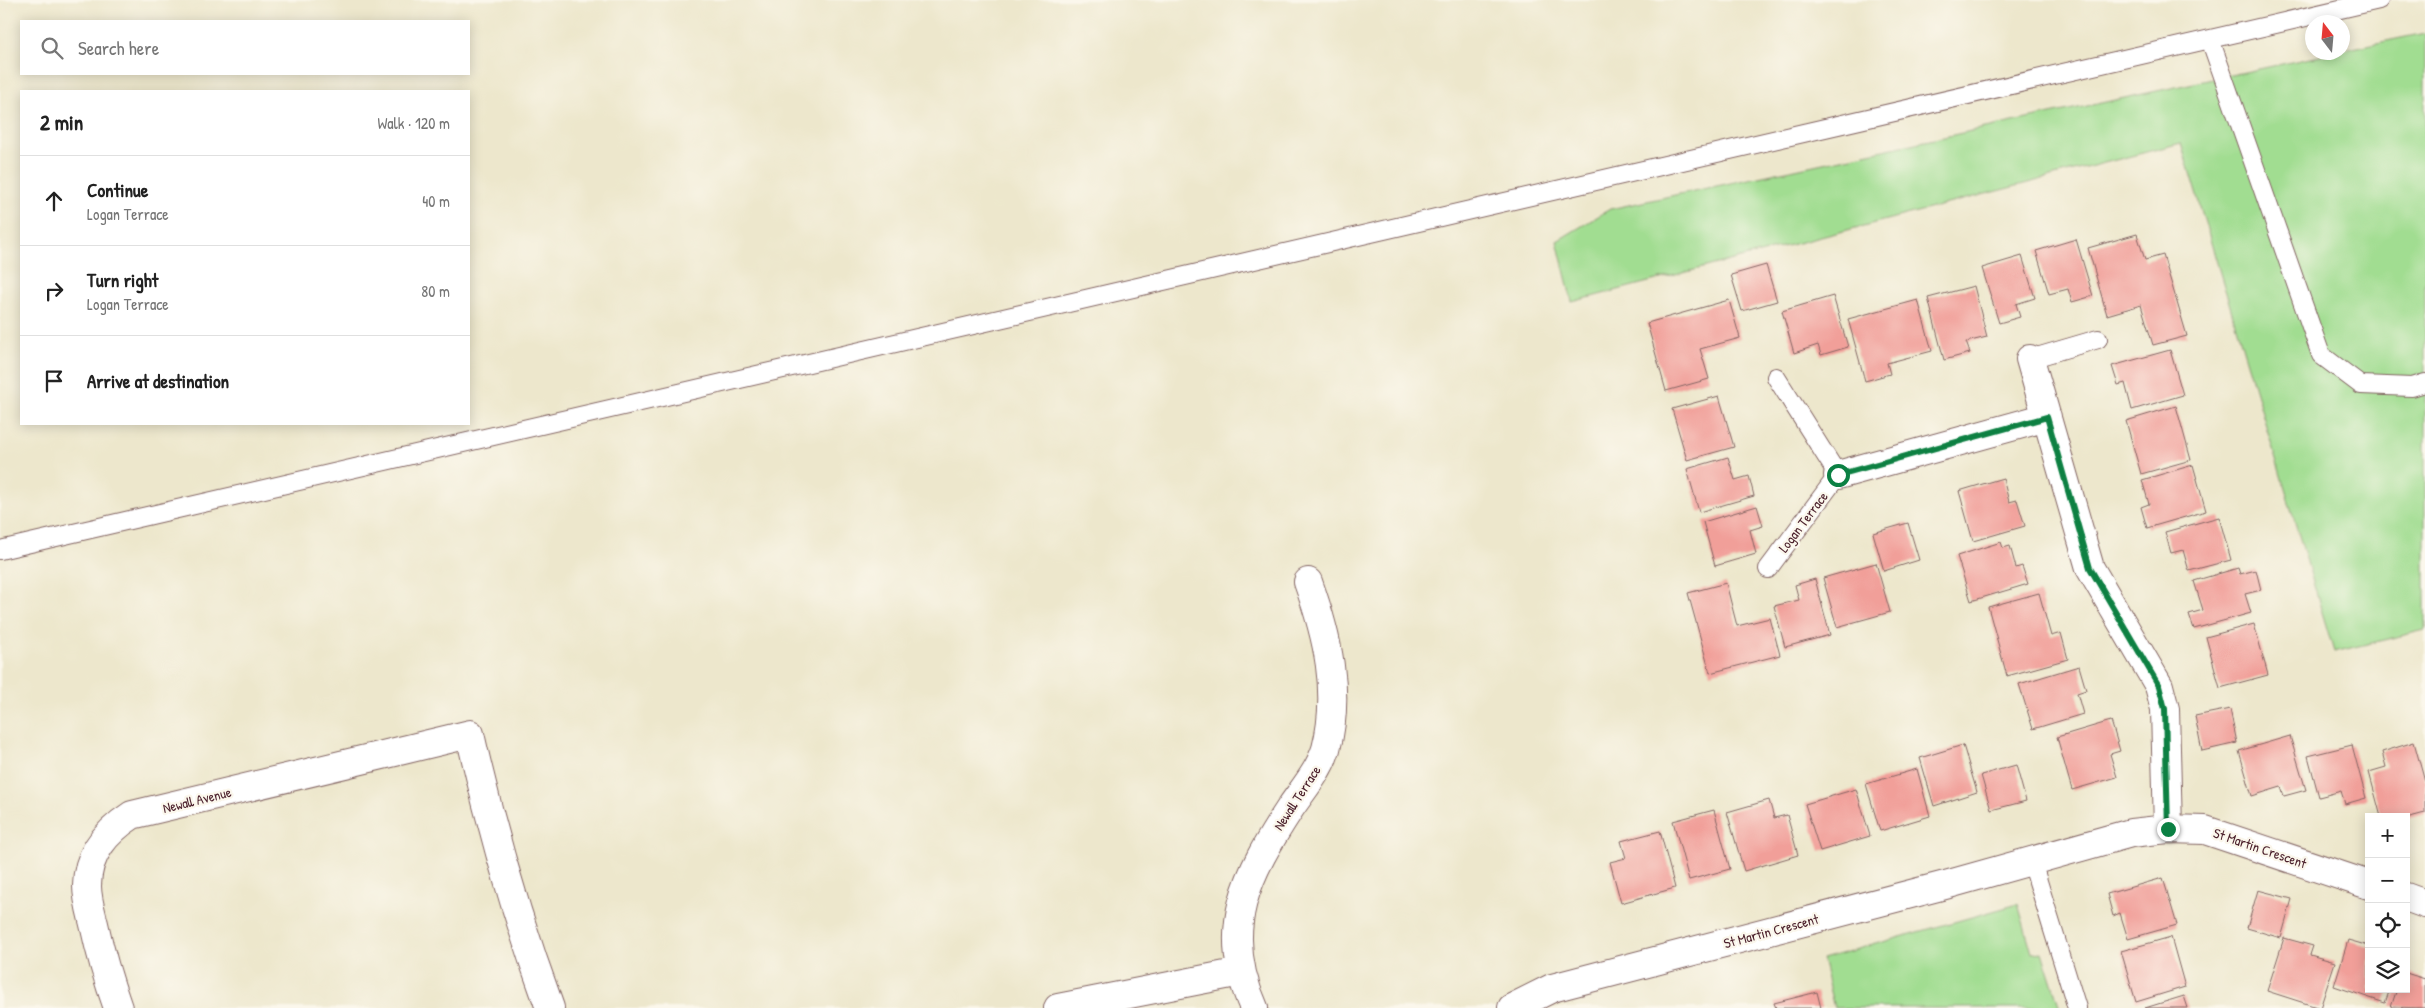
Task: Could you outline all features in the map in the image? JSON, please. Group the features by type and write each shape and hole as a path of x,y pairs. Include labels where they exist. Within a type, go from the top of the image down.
{"street":[{"path":"2030,359 2090,568 2159,686 2165,709 2168,829"},
{"path":"1838,475 2047,417"},
{"name":"Newall Terrace","path":"1254,1008 1241,972 1237,951 1237,930 1245,892 1273,835 1314,776 1325,751 1332,724 1333,706 1329,654 1321,617 1308,582"},
{"name":"Newall Avenue","path":"118,1008 99,946 87,888 92,858 108,833 119,824 132,815 470,734 487,811 508,886 550,1008"},
{"name":"St Martin Crescent","path":"1512,1008 1552,988 2032,862 2132,833 2168,829 2205,830 2365,884"},
{"path":"2410,898 2425,904"},
{"path":"1058,1008 1241,972"}],"lane":[{"path":"0,550 2379,0"},
{"path":"2210,39 2321,355 2361,386 2412,387 2425,382"},
{"path":"2030,359 2098,340"},
{"path":"1776,377 1838,475"},
{"name":"Logan Terrace","path":"1768,568 1838,475"},
{"path":"2032,862 2077,1008"}],"green space":[{"path":"2425,33 2425,630 2334,652 2181,143 1572,302 1557,241 1610,209 2305,59 2350,60 2350,49"},
{"path":"2018,904 2032,953 2042,952 2060,1008 1834,1008 1822,959"}],"building":[{"path":"2137,234 2145,260 2163,255 2187,336 2153,345 2141,305 2107,315 2088,248"},
{"path":"2076,239 2093,296 2072,302 2068,289 2049,294 2036,251"},
{"path":"2022,256 2035,298 2016,304 2020,317 1999,323 1982,268"},
{"path":"1766,265 1777,301 1742,311 1731,275"},
{"path":"1974,286 1987,337 1966,342 1970,353 1944,360 1928,298"},
{"path":"1833,296 1848,347 1821,355 1818,345 1794,353 1782,311"},
{"path":"1729,300 1740,338 1700,349 1709,379 1666,391 1647,323"},
{"path":"1918,300 1932,351 1887,363 1890,374 1865,381 1848,319"},
{"path":"2170,350 2183,395 2132,410 2125,383 2118,385 2112,366"},
{"path":"1719,396 1734,447 1687,460 1672,409"},
{"path":"2176,406 2191,460 2141,474 2126,421"},
{"path":"1728,457 1735,480 1749,476 1754,496 1699,512 1687,469"},
{"path":"2193,465 2206,511 2147,528 2141,507 2149,504 2142,480"},
{"path":"2003,478 2009,502 2017,500 2025,526 1973,541 1959,491"},
{"path":"1757,506 1763,526 1750,530 1756,554 1715,566 1703,522"},
{"path":"2219,517 2231,560 2189,571 2183,550 2171,553 2165,532"},
{"path":"1908,523 1919,560 1884,571 1873,533"},
{"path":"2001,542 2003,548 2010,546 2016,568 2022,566 2028,584 1971,601 1957,556"},
{"path":"1876,563 1890,612 1837,627 1823,578"},
{"path":"2238,568 2240,574 2256,570 2261,590 2245,594 2251,613 2194,629 2189,614 2203,610 2194,581"},
{"path":"1815,579 1830,635 1785,647 1774,606 1799,600 1795,585"},
{"path":"1726,583 1737,626 1770,618 1780,655 1710,673 1688,593"},
{"path":"2039,593 2051,636 2061,633 2068,659 2007,676 1988,607"},
{"path":"2254,624 2268,675 2220,688 2206,637"},
{"path":"2079,666 2086,690 2077,693 2083,714 2033,729 2019,684"},
{"path":"2230,709 2237,743 2202,751 2195,716"},
{"path":"2111,721 2120,751 2110,754 2117,777 2072,790 2057,737"},
{"path":"2290,736 2306,790 2284,796 2281,787 2252,796 2239,751"},
{"path":"2414,742 2425,782 2425,813 2410,817 2410,813 2380,813 2369,772 2386,767 2382,752"},
{"path":"1963,745 1977,792 1934,806 1920,758"},
{"path":"2352,745 2366,798 2345,804 2341,791 2319,797 2308,756"},
{"path":"2016,765 2026,801 1991,810 1981,775"},
{"path":"1917,769 1930,816 1880,831 1866,784"},
{"path":"1856,789 1870,836 1820,851 1805,804"},
{"path":"1769,800 1774,818 1787,815 1798,855 1744,871 1727,812"},
{"path":"1714,810 1730,869 1689,880 1673,821"},
{"path":"1660,831 1675,888 1621,903 1610,862 1626,858 1621,841"},
{"path":"2163,878 2177,925 2128,939 2120,913 2113,916 2107,894"},
{"path":"2258,890 2292,899 2281,938 2247,928"},
{"path":"2171,937 2185,987 2136,1002 2121,951"},
{"path":"2284,938 2313,946 2310,955 2335,962 2320,1008 2267,991"},
{"path":"2348,940 2365,945 2365,993 2389,993 2385,1003 2334,986"},
{"path":"2410,974 2425,979 2425,1008 2391,1007 2396,993 2410,993"},
{"path":"1817,992 1821,1008 1776,1008 1774,1003"},
{"path":"2184,996 2188,1008 2145,1008"}],"route":[{"path":"1838,475 2047,417 2090,568 2159,686 2165,709 2168,829"}]}
